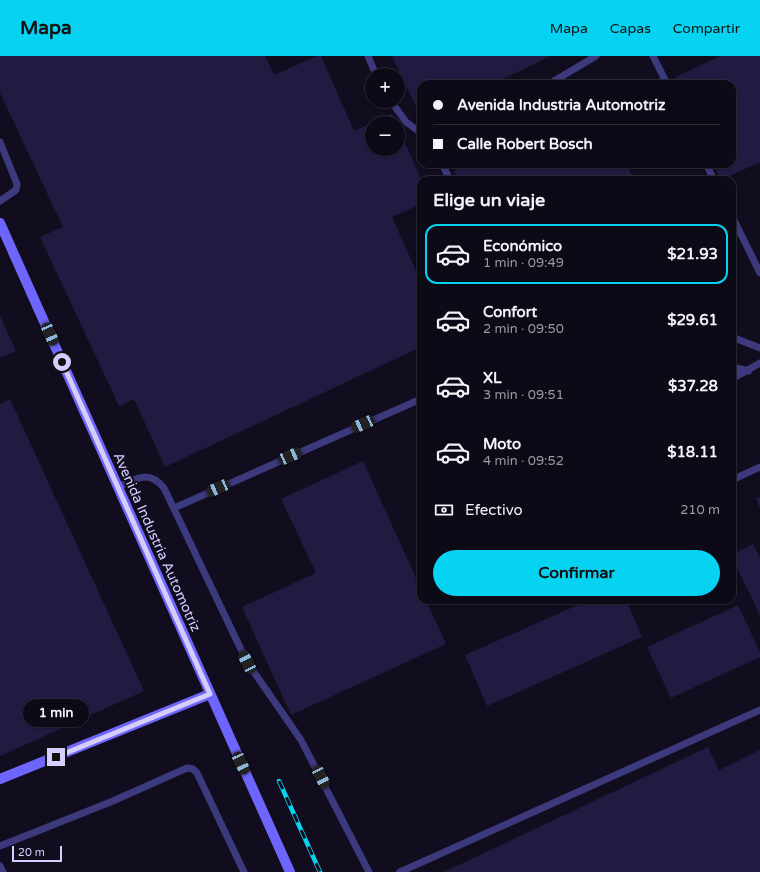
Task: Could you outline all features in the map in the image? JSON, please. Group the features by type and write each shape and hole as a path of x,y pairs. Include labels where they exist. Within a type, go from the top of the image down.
{"main road":[{"name":"Avenida Industria Automotriz","path":"0,223 290,872"},
{"path":"0,779 210,694"}],"lane":[{"path":"368,56 373,68"},
{"path":"556,80 596,56"},
{"path":"653,56 665,80"},
{"path":"395,108 406,122 417,130"},
{"path":"0,142 18,184 16,190 0,201"},
{"path":"736,224 760,273"},
{"path":"736,339 760,348"},
{"path":"736,377 749,371 760,363"},
{"path":"736,368 749,371"},
{"path":"174,508 417,401"},
{"path":"736,478 760,467"},
{"path":"118,487 145,476 152,478 164,488 247,662 301,740 368,872"},
{"path":"400,872 760,710"},
{"path":"0,846 113,801 187,768 193,769 197,773 244,872"},
{"path":"0,866 3,872"}],"building":[{"path":"0,56 265,56 274,75 317,56 321,56 354,131 365,126 365,156 405,156 405,143 420,176 417,176 417,206 392,217 417,273 417,349 165,467 134,399 119,406 40,237 63,227 0,93"},
{"path":"392,56 551,56 500,80 417,80 417,109 405,83 405,68 398,68"},
{"path":"720,56 760,56 760,162 730,176 719,176 715,168 736,168 736,80 672,79"},
{"path":"460,168 628,168 632,176 456,176 454,171"},
{"path":"0,316 16,351 0,358"},
{"path":"10,399 144,691 0,756 0,404"},
{"path":"363,461 417,580 417,604 428,604 446,644 291,715 242,607 316,573 281,499"},
{"path":"760,497 760,508 756,498"},
{"path":"753,544 760,558 760,615 736,566 736,553"},
{"path":"580,604 628,604 642,637 487,706 465,655"},
{"path":"738,605 760,652 760,657 671,698 647,647"},
{"path":"708,747 719,770 760,750 760,872 444,872"}],"railway":[{"path":"279,781 320,872"}],"route":[{"path":"56,757 210,694 62,362"}]}
